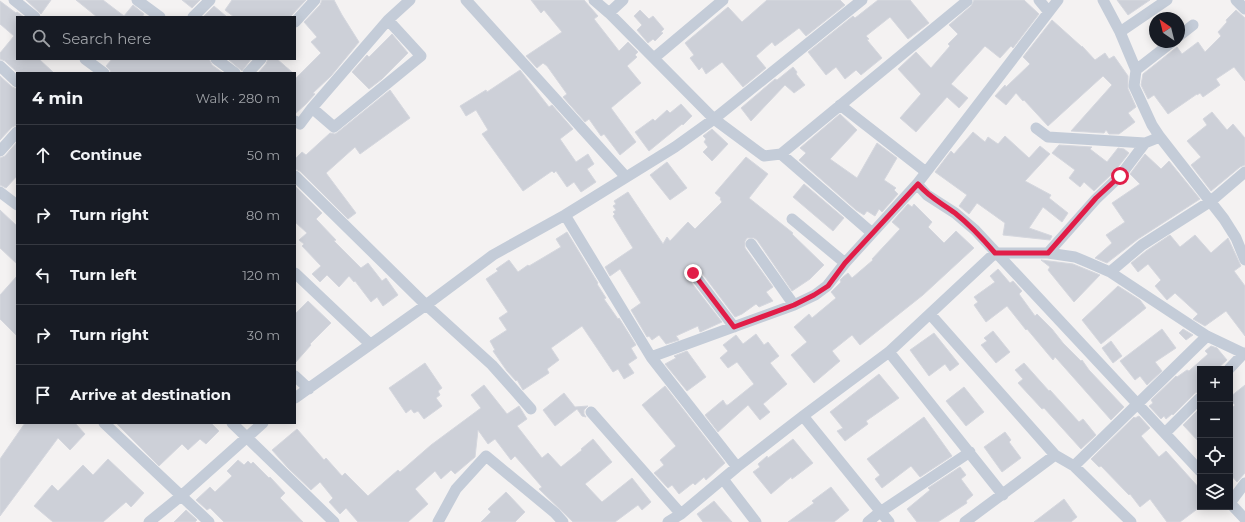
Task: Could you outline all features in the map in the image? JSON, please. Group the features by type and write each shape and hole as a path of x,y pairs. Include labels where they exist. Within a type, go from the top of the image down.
{"street":[{"path":"14,0 33,16"},
{"path":"138,0 159,16"},
{"path":"194,16 210,0"},
{"path":"296,21 315,0"},
{"path":"296,122 300,124 388,20 410,0"},
{"path":"466,0 626,178"},
{"path":"594,0 609,13 714,119 764,156 781,154 967,1"},
{"path":"609,13 623,0"},
{"path":"654,58 723,0"},
{"path":"296,397 426,305 493,255 566,215 675,147 714,119 862,0"},
{"path":"1039,0 1048,11"},
{"path":"650,357 794,305 828,286 845,263 918,184 1048,11 1058,0"},
{"path":"1103,0 1120,32 1136,70 1134,86 1152,125 1211,201 1236,238 1245,260"},
{"path":"1120,32 1168,0"},
{"path":"1236,0 1245,9"},
{"path":"312,108 334,127 421,56 388,20"},
{"path":"1185,31 1193,25"},
{"path":"1136,70 1164,48"},
{"path":"86,60 103,72"},
{"path":"217,60 234,72"},
{"path":"249,72 260,60"},
{"path":"0,66 16,81"},
{"path":"840,105 926,172"},
{"path":"1036,128 1048,137 1145,143 1160,137"},
{"path":"0,151 16,133"},
{"path":"1048,253 1096,198 1120,176 1145,143"},
{"path":"781,154 872,233"},
{"path":"1110,272 1142,245 1211,201 1245,172"},
{"path":"296,177 426,305 492,365 531,410"},
{"path":"918,184 927,195 975,230 1197,468"},
{"path":"0,192 16,204"},
{"path":"566,215 650,357 737,467"},
{"path":"792,219 845,263"},
{"path":"751,244 794,305"},
{"path":"668,522 681,514 737,467 803,416 889,352 995,253 1048,253 1075,257 1110,272 1207,336 1245,353 1232,366"},
{"path":"693,273 734,327"},
{"path":"296,274 370,344"},
{"path":"930,314 1055,455 1074,466 1131,522"},
{"path":"1074,466 1207,336"},
{"path":"889,352 1003,495"},
{"path":"296,377 309,389"},
{"path":"1165,433 1197,401"},
{"path":"592,412 681,514"},
{"path":"803,416 889,522"},
{"path":"105,424 209,522"},
{"path":"233,424 334,522"},
{"path":"149,522 181,496 262,424"},
{"path":"868,522 880,512 970,452"},
{"path":"965,522 1055,455"},
{"path":"438,522 456,489 486,456 555,513 563,522"},
{"path":"723,479 756,522"},
{"path":"1233,499 1245,483"},
{"path":"1233,506 1245,519"}],"building":[{"path":"26,0 51,0 41,14"},
{"path":"76,0 103,0 124,16 96,16"},
{"path":"182,0 200,0 192,8"},
{"path":"232,0 306,0 291,16 233,16 225,10"},
{"path":"322,0 334,0 359,42 331,76 313,93 315,94 296,113 296,78 321,53 311,42 317,37 304,22 320,5"},
{"path":"531,0 584,0 598,16 594,19 619,51 628,42 638,52 635,55 637,57 627,66 641,83 611,108 636,142 620,155 604,134 601,136 589,119 585,122 563,97 567,94 547,66 543,63 537,68 526,56 562,32 544,10 541,13"},
{"path":"767,0 840,0 845,5 806,36 799,28 775,46 772,42 756,56 766,68 743,87 722,62 706,74 702,67 699,70 690,58 694,55 685,43 728,7 742,22"},
{"path":"878,0 910,0 929,23 908,39 890,17 866,36 869,39 867,40 882,58 861,75 856,70 845,79 836,67 826,75 808,52 853,16 855,18"},
{"path":"974,0 1024,0 1039,14 1013,48 1011,46 1000,58 985,46 951,84 968,98 959,108 947,97 916,132 900,118 921,94 898,69 916,52 931,68 950,46 948,44 958,34 949,25 971,6"},
{"path":"1117,0 1150,0 1128,15"},
{"path":"0,1 23,16 16,16 16,60 40,60 53,72 17,72 5,61 0,59 0,53 14,36 0,24"},
{"path":"133,5 144,14 143,16 124,16"},
{"path":"214,6 226,16 204,16"},
{"path":"640,10 649,19 653,16 664,29 661,32 663,33 655,41 653,39 648,43 637,30 642,25 634,16"},
{"path":"1236,10 1245,18 1245,81 1234,67 1216,79 1220,85 1203,97 1200,93 1197,94 1168,114 1154,95 1148,99 1141,85 1143,74 1176,48 1178,48 1182,54 1198,42 1205,52 1221,36 1218,32 1227,22 1226,20"},
{"path":"1052,20 1082,46 1095,60 1105,53 1109,59 1114,56 1128,76 1128,89 1136,107 1128,113 1135,122 1119,134 1109,134 1106,130 1104,133 1071,131 1112,85 1103,76 1048,126 1016,93 1006,105 995,96 1005,85 1006,87 1030,64 1023,57"},
{"path":"392,34 408,53 382,79 369,89 352,72 367,55 369,57"},
{"path":"111,60 210,60 212,65 222,72 111,72 106,66"},
{"path":"229,60 250,60 242,71"},
{"path":"268,60 278,60 292,72 259,72"},
{"path":"793,67 797,72 796,74 805,85 794,93 785,85 751,121 741,108 775,79 777,80"},
{"path":"520,70 549,107 552,105 573,129 560,139 576,162 588,154 594,164 587,169 596,182 581,192 574,182 567,187 556,171 554,173 552,171 523,191 482,134 488,130 476,110 466,116 460,106 486,90 487,92"},
{"path":"0,76 12,87 16,89 16,125 12,127 0,140"},
{"path":"390,90 410,118 360,154 355,147 326,173 356,213 348,219 300,171 296,169 296,158 302,152 306,155 330,133 335,134"},
{"path":"681,104 692,116 683,125 682,124 649,151 635,132 653,119 655,121 667,110 670,113"},
{"path":"1212,112 1227,130 1233,124 1245,138 1245,165 1240,167 1211,191 1191,165 1201,157 1187,141 1207,125 1203,119"},
{"path":"840,114 857,130 830,159 857,178 877,143 897,158 884,180 896,188 894,190 898,194 882,212 879,209 875,216 867,211 864,215 856,210 799,160 806,153 800,148"},
{"path":"712,129 728,144 712,161 703,152 708,147 704,142 706,139 703,136"},
{"path":"973,132 985,142 988,137 998,144 1005,136 1029,158 1040,146 1050,154 1025,181 1051,195 1049,198 1068,213 1062,222 1043,207 1029,228 1052,236 1050,240 1003,235 1005,223 977,203 969,214 959,206 967,195 935,172 951,151 954,154"},
{"path":"16,143 16,177 6,188 0,185 0,158 5,156"},
{"path":"1059,145 1092,147 1090,149 1107,162 1118,148 1124,149 1129,153 1115,171 1094,191 1084,182 1080,187 1069,178 1075,170 1052,153"},
{"path":"1145,154 1161,169 1169,161 1200,199 1138,239 1107,263 1095,258 1112,243 1106,235 1125,222 1112,203 1140,184 1130,174"},
{"path":"746,157 768,174 749,198 793,233 792,234 824,265 810,279 792,291 757,240 754,238 747,238 745,241 745,248 773,287 766,292 773,301 759,307 756,304 735,317 699,269 692,266 687,270 687,277 722,322 700,332 698,326 676,336 679,340 666,344 659,335 652,340 649,336 647,337 631,310 641,303 620,269 610,276 605,267 633,248 613,216 615,214 613,212 616,210 613,206 616,204 614,201 628,192 663,244 667,237 670,241 688,222 695,229 722,202 720,199 721,198 715,193"},
{"path":"667,162 687,188 670,200 650,175"},
{"path":"804,184 844,218 833,231 793,197"},
{"path":"296,187 322,213 316,219 336,240 334,241 361,268 368,263 382,281 386,278 398,295 383,306 377,297 371,302 355,281 354,282 349,276 339,287 327,275 320,282 312,274 321,266 302,246 304,244 299,240 307,233 296,223"},
{"path":"908,204 912,207 914,204 932,222 928,227 944,243 956,231 974,248 923,295 860,345 852,335 832,351 840,361 814,383 791,355 807,342 794,327 809,314 812,318 836,298 831,292 841,282 840,280 843,277 848,273 852,278 873,260 872,259 900,229 892,222"},
{"path":"0,210 16,225 16,263 0,248"},
{"path":"567,232 598,283 597,284 606,298 604,299 618,319 619,318 636,345 631,348 637,358 628,364 634,373 624,379 618,369 613,372 582,326 551,348 559,360 547,369 549,373 523,390 517,380 516,381 507,371 493,351 495,350 490,341 507,330 499,318 508,312 486,279 498,271 496,269 509,260 518,272 528,265 529,266 561,247 556,239"},
{"path":"1170,235 1180,247 1195,235 1211,253 1228,238 1241,266 1234,271 1245,286 1245,336 1226,311 1205,326 1193,319 1198,314 1175,293 1167,300 1155,286 1161,280 1148,264 1138,272 1131,263"},
{"path":"1041,260 1073,264 1100,275 1074,302 1048,270 1050,267"},
{"path":"998,269 1010,283 1013,281 1022,291 1019,294 1035,316 1037,314 1052,329 1063,343 1081,361 1082,360 1089,370 1124,407 1111,420 1055,357 1053,360 1007,306 986,322 974,305 978,302 974,297 995,282 990,276"},
{"path":"16,277 16,335 0,319 0,295"},
{"path":"1118,286 1140,300 1146,308 1101,344 1082,320"},
{"path":"308,301 331,323 310,344 311,345 296,362 296,313"},
{"path":"1162,329 1176,348 1155,362 1162,371 1147,385 1140,376 1135,380 1120,361"},
{"path":"1183,329 1193,335 1186,340 1179,333"},
{"path":"993,331 1010,352 996,363 981,345 987,341 984,338"},
{"path":"934,333 959,364 950,371 945,364 929,376 910,350"},
{"path":"756,334 764,345 768,342 779,356 770,363 787,384 763,404 770,412 760,420 748,405 718,432 705,415 723,400 726,405 728,405 754,384 737,362 728,368 720,358 728,351 723,345 736,335 743,344"},
{"path":"1111,341 1122,356 1113,363 1102,348"},
{"path":"1211,346 1217,348 1227,360 1220,366 1197,366 1197,392 1173,415 1172,414 1166,419 1164,416 1161,419 1149,406 1153,403 1151,400 1176,376 1177,377 1187,370 1189,371 1208,354 1205,351"},
{"path":"687,351 706,377 687,391 665,364 676,358 674,356"},
{"path":"425,363 442,388 438,391 440,395 436,398 442,406 424,419 418,411 414,413 411,409 406,413 389,388"},
{"path":"1024,363 1079,422 1083,419 1096,435 1081,449 1044,408 1042,409 1018,383 1023,379 1015,370"},
{"path":"879,374 899,398 866,421 868,424 845,441 837,431 843,428 830,412"},
{"path":"484,385 507,414 519,406 527,419 517,426 542,458 548,453 561,467 593,439 612,462 585,484 602,502 632,478 651,502 642,510 638,505 615,522 573,522 539,489 542,487 515,456 511,460 495,439 488,444 478,430 475,457 455,474 451,470 441,479 435,471 415,489 428,504 408,522 358,522 346,508 340,514 329,502 333,498 320,482 311,490 272,450 297,429 324,460 326,458 342,476 345,473 368,496 398,470 400,472 431,445 481,408 471,395"},
{"path":"1245,385 1245,473 1237,482 1233,477 1233,407 1235,405 1233,403 1233,395"},
{"path":"665,386 725,463 706,480 704,477 695,485 693,483 679,494 672,485 668,488 654,473 664,465 660,460 676,446 642,405"},
{"path":"964,387 984,412 966,426 946,401"},
{"path":"564,393 575,407 588,406 584,410 586,417 582,416 577,409 555,426 543,410"},
{"path":"1197,411 1197,440 1183,425"},
{"path":"1139,416 1150,428 1141,436 1159,457 1166,451 1197,486 1197,509 1180,522 1167,522 1150,499 1140,507 1130,494 1129,495 1101,466 1099,467 1091,459 1134,417"},
{"path":"924,417 952,456 920,477 911,466 882,488 875,479 880,475 867,459"},
{"path":"24,424 76,424 85,434 70,450 58,438 0,516 0,459"},
{"path":"117,424 212,424 219,431 206,444 200,439 188,450 182,444 159,466"},
{"path":"1005,432 1011,440 1009,442 1021,458 1002,472 984,447"},
{"path":"793,439 813,463 792,479 791,477 771,494 753,472 760,467 758,464 767,456 768,458"},
{"path":"108,459 144,493 131,507 126,502 103,522 53,522 34,506 52,485 58,491 83,465 93,475"},
{"path":"238,460 244,465 248,461 251,464 253,462 269,478 270,477 285,493 280,498 303,522 224,522 210,508 207,510 196,500 210,487 215,492 232,476 227,471"},
{"path":"960,467 966,475 961,479 973,495 966,501 967,503 938,522 917,522 907,509 930,490 928,488"},
{"path":"831,487 849,510 834,522 788,522 814,503 812,501"},
{"path":"506,492 525,512 515,522 481,522 491,512 488,509"},
{"path":"1064,499 1077,517 1071,522 1034,522"},
{"path":"714,501 732,522 703,522 697,514"},
{"path":"186,510 197,520 195,522 174,522"}],"route":[{"path":"693,273 734,327 794,305 828,286 845,263 918,184 927,195 975,230 995,253 1048,253 1096,198 1120,176"}]}
